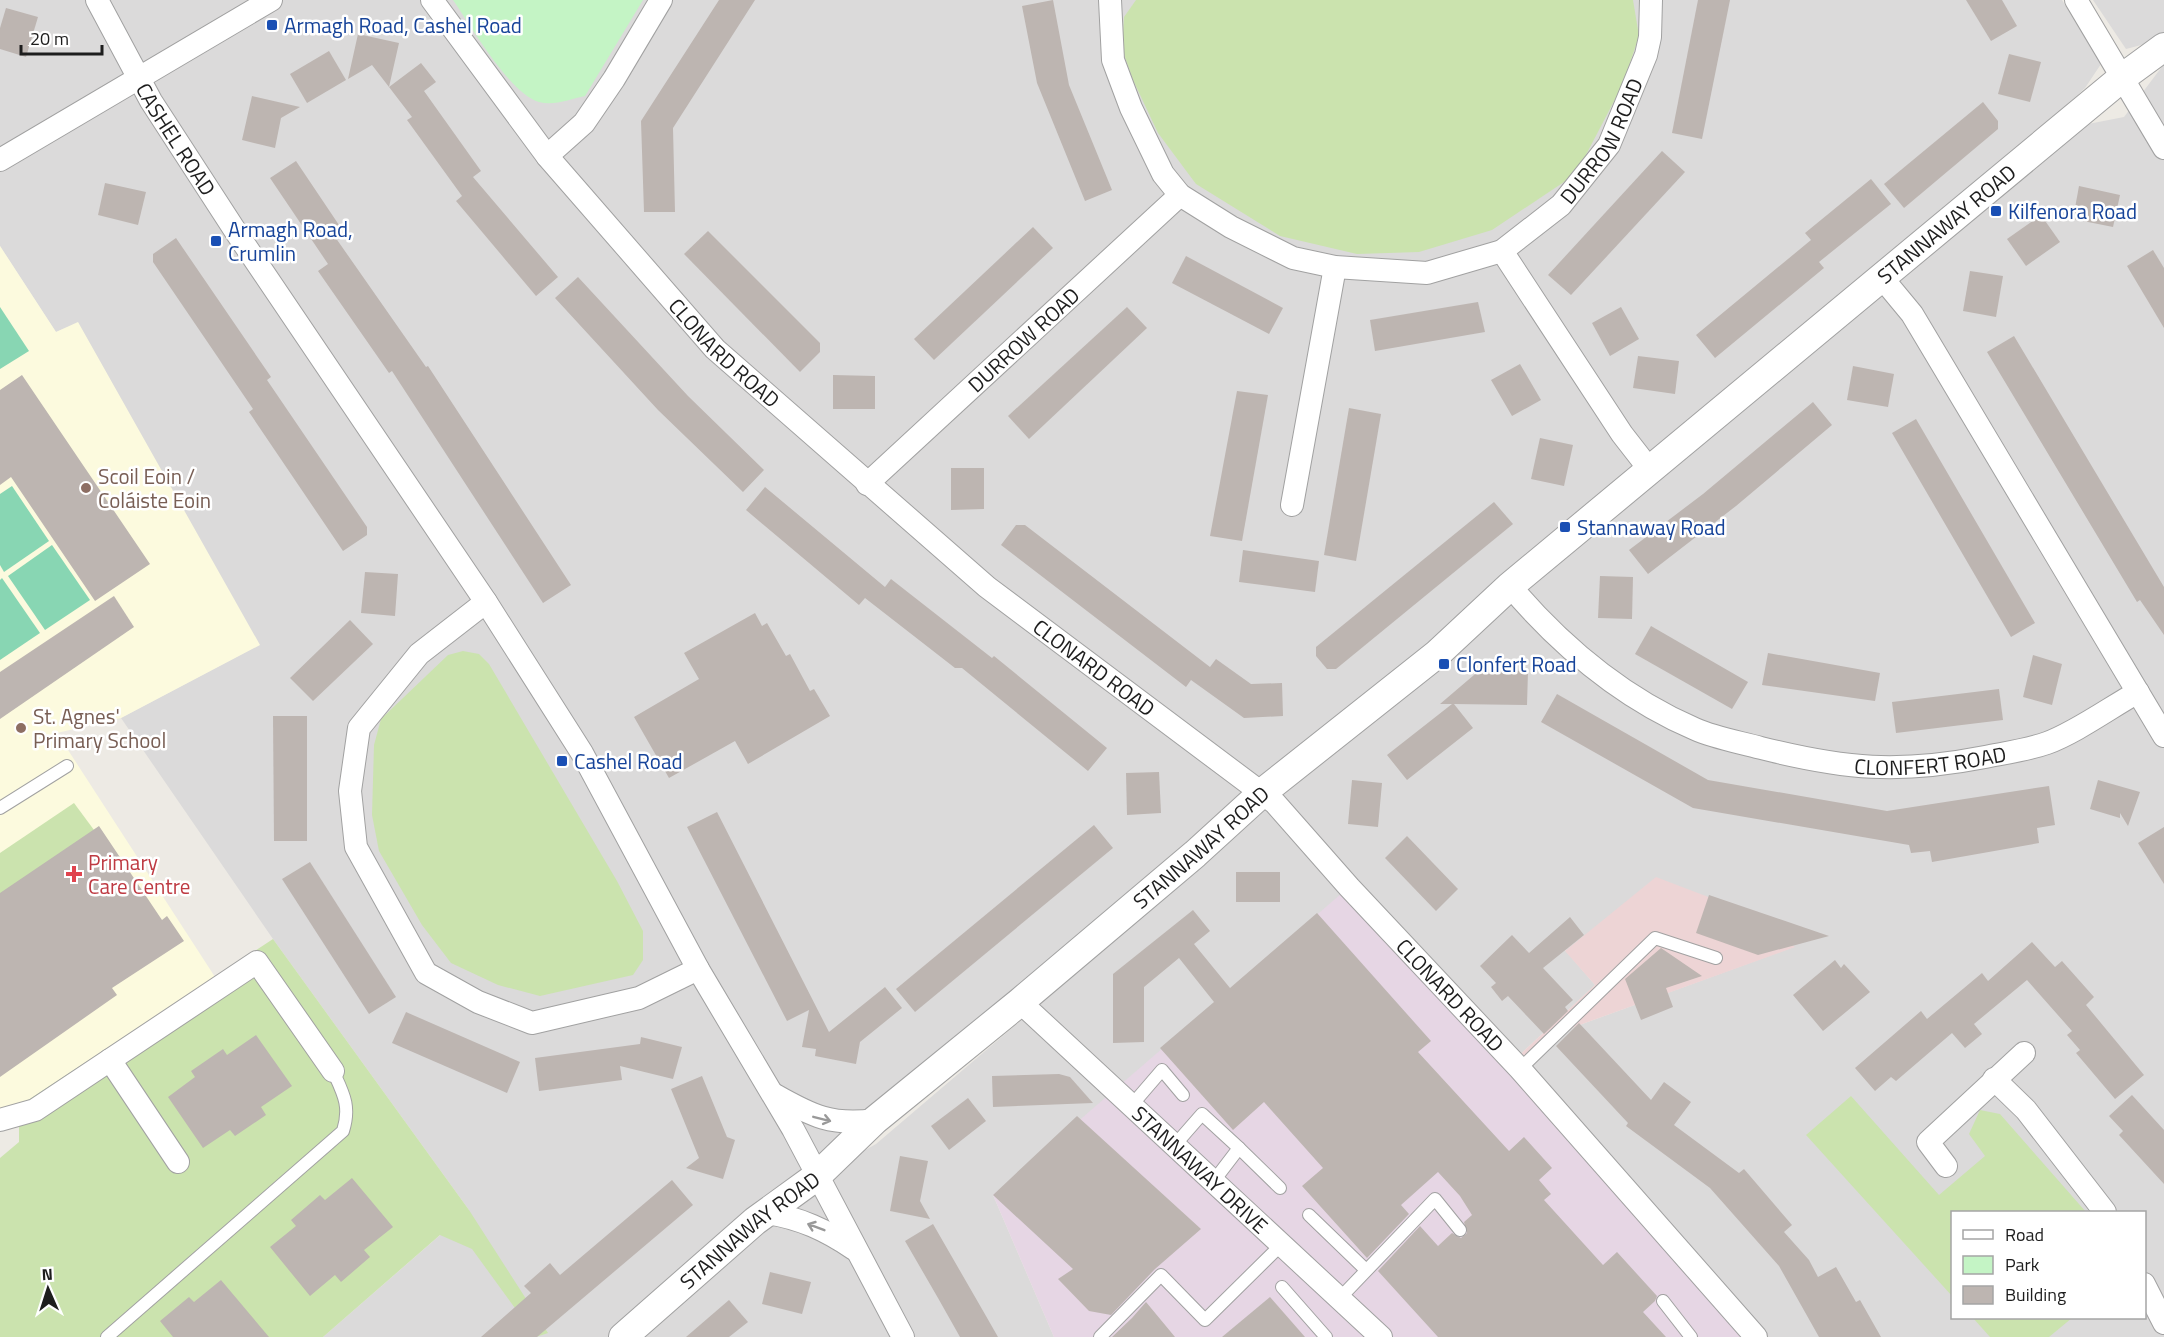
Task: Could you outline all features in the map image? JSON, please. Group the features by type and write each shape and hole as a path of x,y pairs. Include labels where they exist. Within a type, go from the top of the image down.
{"street":[{"name":"CASHEL ROAD","path":"97,0 151,101 236,232 486,602 582,753 699,969 775,1095 903,1337"},
{"path":"0,160 271,0"},
{"name":"CLONARD ROAD","path":"432,0 547,156 715,349 987,587 1263,792 1348,887 1520,1069 1753,1336"},
{"path":"547,156 584,123 614,79 661,0"},
{"name":"DURROW ROAD","path":"1110,0 1113,60 1163,174 1180,195 1231,227 1293,258 1335,267 1427,273 1502,251 1561,205 1609,146 1646,55 1651,0"},
{"path":"2076,0 2164,148"},
{"name":"STANNAWAY ROAD","path":"623,1337 767,1213 817,1176 875,1120 1020,1002 1195,854 1263,792 1437,654 1510,586 1883,279 2122,77 2164,47"},
{"name":"DURROW ROAD","path":"867,484 1180,195"},
{"path":"1502,251 1622,434 1650,471"},
{"path":"1292,505 1335,267"},
{"path":"1883,279 1912,314 2164,736"},
{"name":"CLONFERT ROAD","path":"1510,586 1566,645 1602,675 1656,710 1697,730 1835,765 1888,769 1942,765 2048,743 2138,692"},
{"path":"486,602 419,654 359,728 350,791 356,847 426,973 478,1002 532,1023 639,998 699,969"},
{"path":"0,1120 35,1110 256,962 333,1071"},
{"name":"STANNAWAY DRIVE","path":"1020,1002 1381,1337"},
{"path":"1946,1166 1928,1142 1994,1078 2024,1053"},
{"path":"110,1060 178,1162"},
{"path":"1994,1078 2026,1110 2105,1211"},
{"path":"775,1095 811,1116 847,1123 875,1120"},
{"name":"CASHEL ROAD","path":"767,1213 787,1216 828,1231 860,1254"},
{"path":"2146,1286 2164,1323"}],"lane":[{"path":"0,808 67,766"},
{"path":"1520,1069 1655,938 1716,958"},
{"path":"1131,1106 1162,1070 1183,1095"},
{"path":"107,1337 343,1131 348,1116 348,1102 333,1071"},
{"path":"1174,1146 1202,1114 1280,1188"},
{"path":"1213,1182 1239,1148"},
{"path":"1340,1298 1365,1269 1435,1198 1460,1230"},
{"path":"1309,1215 1365,1269"},
{"path":"1100,1337 1161,1275 1205,1320 1281,1245"},
{"path":"1282,1287 1326,1337"},
{"path":"1663,1301 1691,1337"}],"shaded area":[{"path":"0,0 2062,0 2101,64 2085,88 1901,266 2083,125 2124,117 2164,64 2164,1337 1750,1337 1520,1069 1574,1027 1794,947 1745,911 1565,950 1595,985 1513,1061 993,1195 1054,1337 323,1337 469,1210 273,939 121,718 259,645 78,323 56,332 0,246","holes":["1261,795 1219,852 876,1144 820,1175"]},
{"path":"2093,0 2164,0 2164,39 2126,49"},
{"path":"0,246 56,332 78,322 260,645 121,718 57,733 215,977 19,1106 0,1109"},
{"path":"1656,877 1745,911 1795,947 1574,1027 1520,1069 1513,1061 1595,985 1565,951"},
{"path":"1349,887 1750,1337 1054,1337 993,1195"}],"green space":[{"path":"453,0 643,0 585,96 551,103 539,102 516,86 492,58"},
{"path":"1136,0 1633,0 1639,36 1623,84 1576,174 1492,230 1419,252 1357,254 1280,236 1196,184 1158,133 1133,80 1122,49 1124,17"},
{"path":"0,307 29,351 0,369"},
{"path":"12,486 49,541 4,572 0,565 0,494"},
{"path":"52,545 90,600 45,630 8,576"},
{"path":"2,578 40,633 0,660 0,580"},
{"path":"463,651 479,654 489,664 617,881 643,931 643,960 633,975 540,996 498,985 451,963 422,925 379,851 372,815 374,745 381,719 448,655"},
{"path":"74,803 94,830 0,900 0,853"},
{"path":"273,939 469,1210 548,1333 536,1337 472,1249 440,1235 323,1337 0,1337 0,1158 19,1142 19,1106"},
{"path":"1851,1096 1939,1195 1985,1156 1969,1134 1980,1110 2000,1114 2085,1211 1951,1211 1951,1295 1806,1135"},
{"path":"1974,1319 2071,1319 2049,1337 1990,1337"}],"building":[{"path":"719,0 755,0 673,128 675,212 644,212 641,121"},
{"path":"1053,0 1069,85 1112,190 1085,201 1037,83 1022,6"},
{"path":"1698,0 1730,0 1702,139 1672,133"},
{"path":"1966,0 2002,0 2017,26 1991,41"},
{"path":"6,8 38,17 26,57 0,49 0,28"},
{"path":"358,34 399,43 389,87 372,65 348,79"},
{"path":"329,51 346,80 307,103 290,74"},
{"path":"2009,54 2041,62 2030,102 1998,94"},
{"path":"421,63 436,82 424,91 481,171 473,177 558,277 536,296 456,201 462,196 407,120 412,117 389,87"},
{"path":"252,96 300,107 281,118 275,148 242,140"},
{"path":"1983,102 1998,121 1998,129 1904,208 1884,184"},
{"path":"1662,151 1685,172 1571,295 1548,275"},
{"path":"296,161 341,228 333,234 426,367 428,366 571,585 543,603 392,371 389,373 318,271 328,264 270,178"},
{"path":"1871,179 1891,204 1819,262 1824,268 1715,358 1696,335 1811,240 1805,233"},
{"path":"105,183 146,192 138,225 98,215"},
{"path":"2079,186 2120,195 2113,227 2073,219"},
{"path":"2041,215 2060,242 2026,266 2007,239"},
{"path":"1033,227 1053,248 934,360 914,339"},
{"path":"708,231 820,343 820,352 800,372 684,254"},
{"path":"176,238 271,377 267,380 367,527 367,535 343,551 249,412 253,409 153,262 153,254"},
{"path":"2153,250 2164,268 2164,328 2127,266"},
{"path":"1186,256 1283,308 1269,334 1172,283"},
{"path":"1970,271 2003,276 1996,317 1963,311"},
{"path":"578,277 688,396 764,470 743,492 658,410 555,298"},
{"path":"1478,302 1485,332 1375,351 1370,320"},
{"path":"1127,307 1147,328 1029,439 1008,416"},
{"path":"1621,307 1639,339 1610,356 1592,323"},
{"path":"2014,336 2164,587 2164,635 2140,600 2137,602 1987,352"},
{"path":"1638,356 1679,361 1675,394 1633,388"},
{"path":"1520,364 1541,400 1512,416 1491,380"},
{"path":"1853,366 1894,374 1888,407 1847,400"},
{"path":"22,375 150,564 95,601 11,477 0,485 0,390"},
{"path":"833,375 875,376 875,409 833,409"},
{"path":"1237,391 1268,395 1242,541 1210,536"},
{"path":"1813,402 1832,425 1736,506 1648,574 1629,550 1703,494"},
{"path":"1349,408 1381,414 1356,561 1324,555"},
{"path":"1916,419 2035,623 2011,637 1892,433"},
{"path":"1540,438 1573,445 1564,486 1531,479"},
{"path":"951,468 984,468 984,509 951,510"},
{"path":"765,487 885,587 891,579 992,658 994,656 1107,748 1088,771 962,668 955,668 865,598 859,605 746,510"},
{"path":"1494,502 1513,524 1336,669 1327,669 1316,656 1316,647"},
{"path":"1016,525 1025,525 1210,667 1216,659 1251,684 1282,683 1283,716 1244,718 1191,680 1186,687 1001,545"},
{"path":"1243,550 1319,561 1315,592 1239,582"},
{"path":"365,572 398,574 395,616 361,613"},
{"path":"1600,576 1633,577 1632,619 1598,618"},
{"path":"114,596 134,627 0,719 0,672"},
{"path":"755,613 762,626 767,623 786,656 790,654 810,691 814,689 830,716 748,764 735,741 669,778 634,717 699,679 684,653"},
{"path":"350,620 373,644 313,701 290,678"},
{"path":"1651,626 1748,682 1732,709 1635,654"},
{"path":"1768,653 1880,673 1875,701 1762,685"},
{"path":"2033,655 2062,664 2052,705 2023,697"},
{"path":"1481,669 1528,671 1527,705 1454,704 1473,728 1407,780 1387,755 1452,704 1440,704"},
{"path":"1999,689 2003,720 1896,733 1892,702"},
{"path":"1557,694 1708,780 1887,811 2049,786 2055,825 2037,828 2039,843 1932,862 1930,851 1911,853 1909,845 1693,808 1541,722"},
{"path":"273,716 307,716 307,841 274,841"},
{"path":"1159,772 1161,813 1127,815 1126,773"},
{"path":"1352,780 1382,783 1378,827 1348,824"},
{"path":"2098,780 2140,792 2128,826 2120,813 2120,818 2090,809"},
{"path":"717,812 829,1032 885,987 902,1008 860,1042 856,1064 815,1056 816,1049 802,1047 809,1010 787,1021 687,827"},
{"path":"1094,825 1113,848 915,1012 896,989"},
{"path":"99,826 162,920 167,916 184,941 112,988 117,995 0,1077 0,893"},
{"path":"2164,827 2164,884 2138,843"},
{"path":"1407,836 1458,889 1436,911 1385,858"},
{"path":"310,862 396,997 369,1014 282,879"},
{"path":"1236,872 1280,872 1280,902 1236,902"},
{"path":"1709,895 1829,936 1758,955 1696,933"},
{"path":"1193,910 1210,931 1194,944 1230,988 1317,913 1431,1041 1418,1052 1509,1151 1524,1137 1552,1168 1539,1180 1551,1194 1544,1200 1603,1265 1617,1252 1657,1296 1643,1312 1666,1337 1438,1337 1378,1271 1420,1226 1438,1246 1452,1233 1461,1238 1467,1233 1464,1222 1472,1215 1460,1196 1438,1172 1401,1205 1409,1214 1367,1258 1302,1186 1323,1168 1264,1102 1233,1130 1160,1048 1214,1002 1179,958 1144,987 1144,1042 1113,1043 1113,974"},
{"path":"1570,917 1584,935 1543,968 1573,1000 1565,1007 1568,1011 1544,1034 1508,996 1502,1001 1491,987 1496,983 1480,966 1512,935 1529,953"},
{"path":"2032,942 2055,967 2062,961 2094,997 2086,1005 2144,1075 2115,1099 2076,1053 2080,1050 2067,1035 2072,1031 2027,980 1974,1024 1982,1034 1965,1048 1952,1033 1896,1081 1891,1077 1875,1091 1855,1068 1921,1011 1927,1019 1982,973 1988,981"},
{"path":"1661,948 1702,976 1666,988 1673,1007 1641,1020 1625,979"},
{"path":"1835,960 1841,968 1844,964 1870,992 1823,1031 1793,995"},
{"path":"406,1012 520,1062 507,1093 392,1043"},
{"path":"1579,1023 1651,1100 1664,1082 1691,1102 1674,1125 1739,1173 1744,1169 1792,1225 1784,1232 1809,1260 1818,1277 1836,1267 1856,1302 1860,1300 1881,1337 1819,1337 1779,1266 1710,1188 1626,1126 1628,1123 1556,1046"},
{"path":"256,1035 292,1086 261,1107 266,1115 235,1136 230,1130 203,1148 168,1097 195,1077 191,1071 223,1049 227,1055"},
{"path":"641,1037 682,1047 673,1079 620,1066 622,1080 539,1091 535,1058 640,1044"},
{"path":"1059,1074 1070,1077 1093,1103 993,1107 992,1076"},
{"path":"702,1076 727,1137 735,1140 723,1179 686,1168 699,1158 671,1089"},
{"path":"2132,1095 2164,1130 2164,1184 2119,1135 2123,1131 2109,1116"},
{"path":"968,1098 986,1121 949,1150 931,1126"},
{"path":"1077,1116 1201,1229 1155,1269 1111,1315 1089,1311 1058,1279 1073,1269 993,1195"},
{"path":"900,1156 928,1161 920,1201 930,1219 890,1211"},
{"path":"352,1178 393,1227 364,1250 370,1257 341,1282 335,1275 310,1296 270,1247 296,1226 291,1220 320,1195 325,1200"},
{"path":"672,1180 693,1205 537,1337 481,1337 531,1293 524,1286 550,1263 560,1275"},
{"path":"933,1224 998,1337 960,1337 905,1241"},
{"path":"770,1272 811,1282 802,1314 762,1304"},
{"path":"221,1280 269,1337 173,1337 160,1321 189,1297 194,1302"},
{"path":"1270,1297 1305,1337 1222,1337"},
{"path":"729,1300 748,1322 729,1337 686,1337"},
{"path":"1146,1302 1175,1337 1112,1337 1132,1318"}],"place":[{"name":"Armagh Road, Cashel Road","path":"272,25"},
{"name":"Kilfenora Road","path":"1996,211"},
{"name":"Armagh Road, Crumlin","path":"216,241"},
{"name":"Scoil Eoin / Coláiste Eoin","path":"86,488"},
{"name":"Stannaway Road","path":"1565,527"},
{"name":"Clonfert Road","path":"1444,664"},
{"name":"St. Agnes' Primary School","path":"21,728"},
{"name":"Cashel Road","path":"562,761"},
{"name":"Primary Care Centre","path":"74,874"}]}
